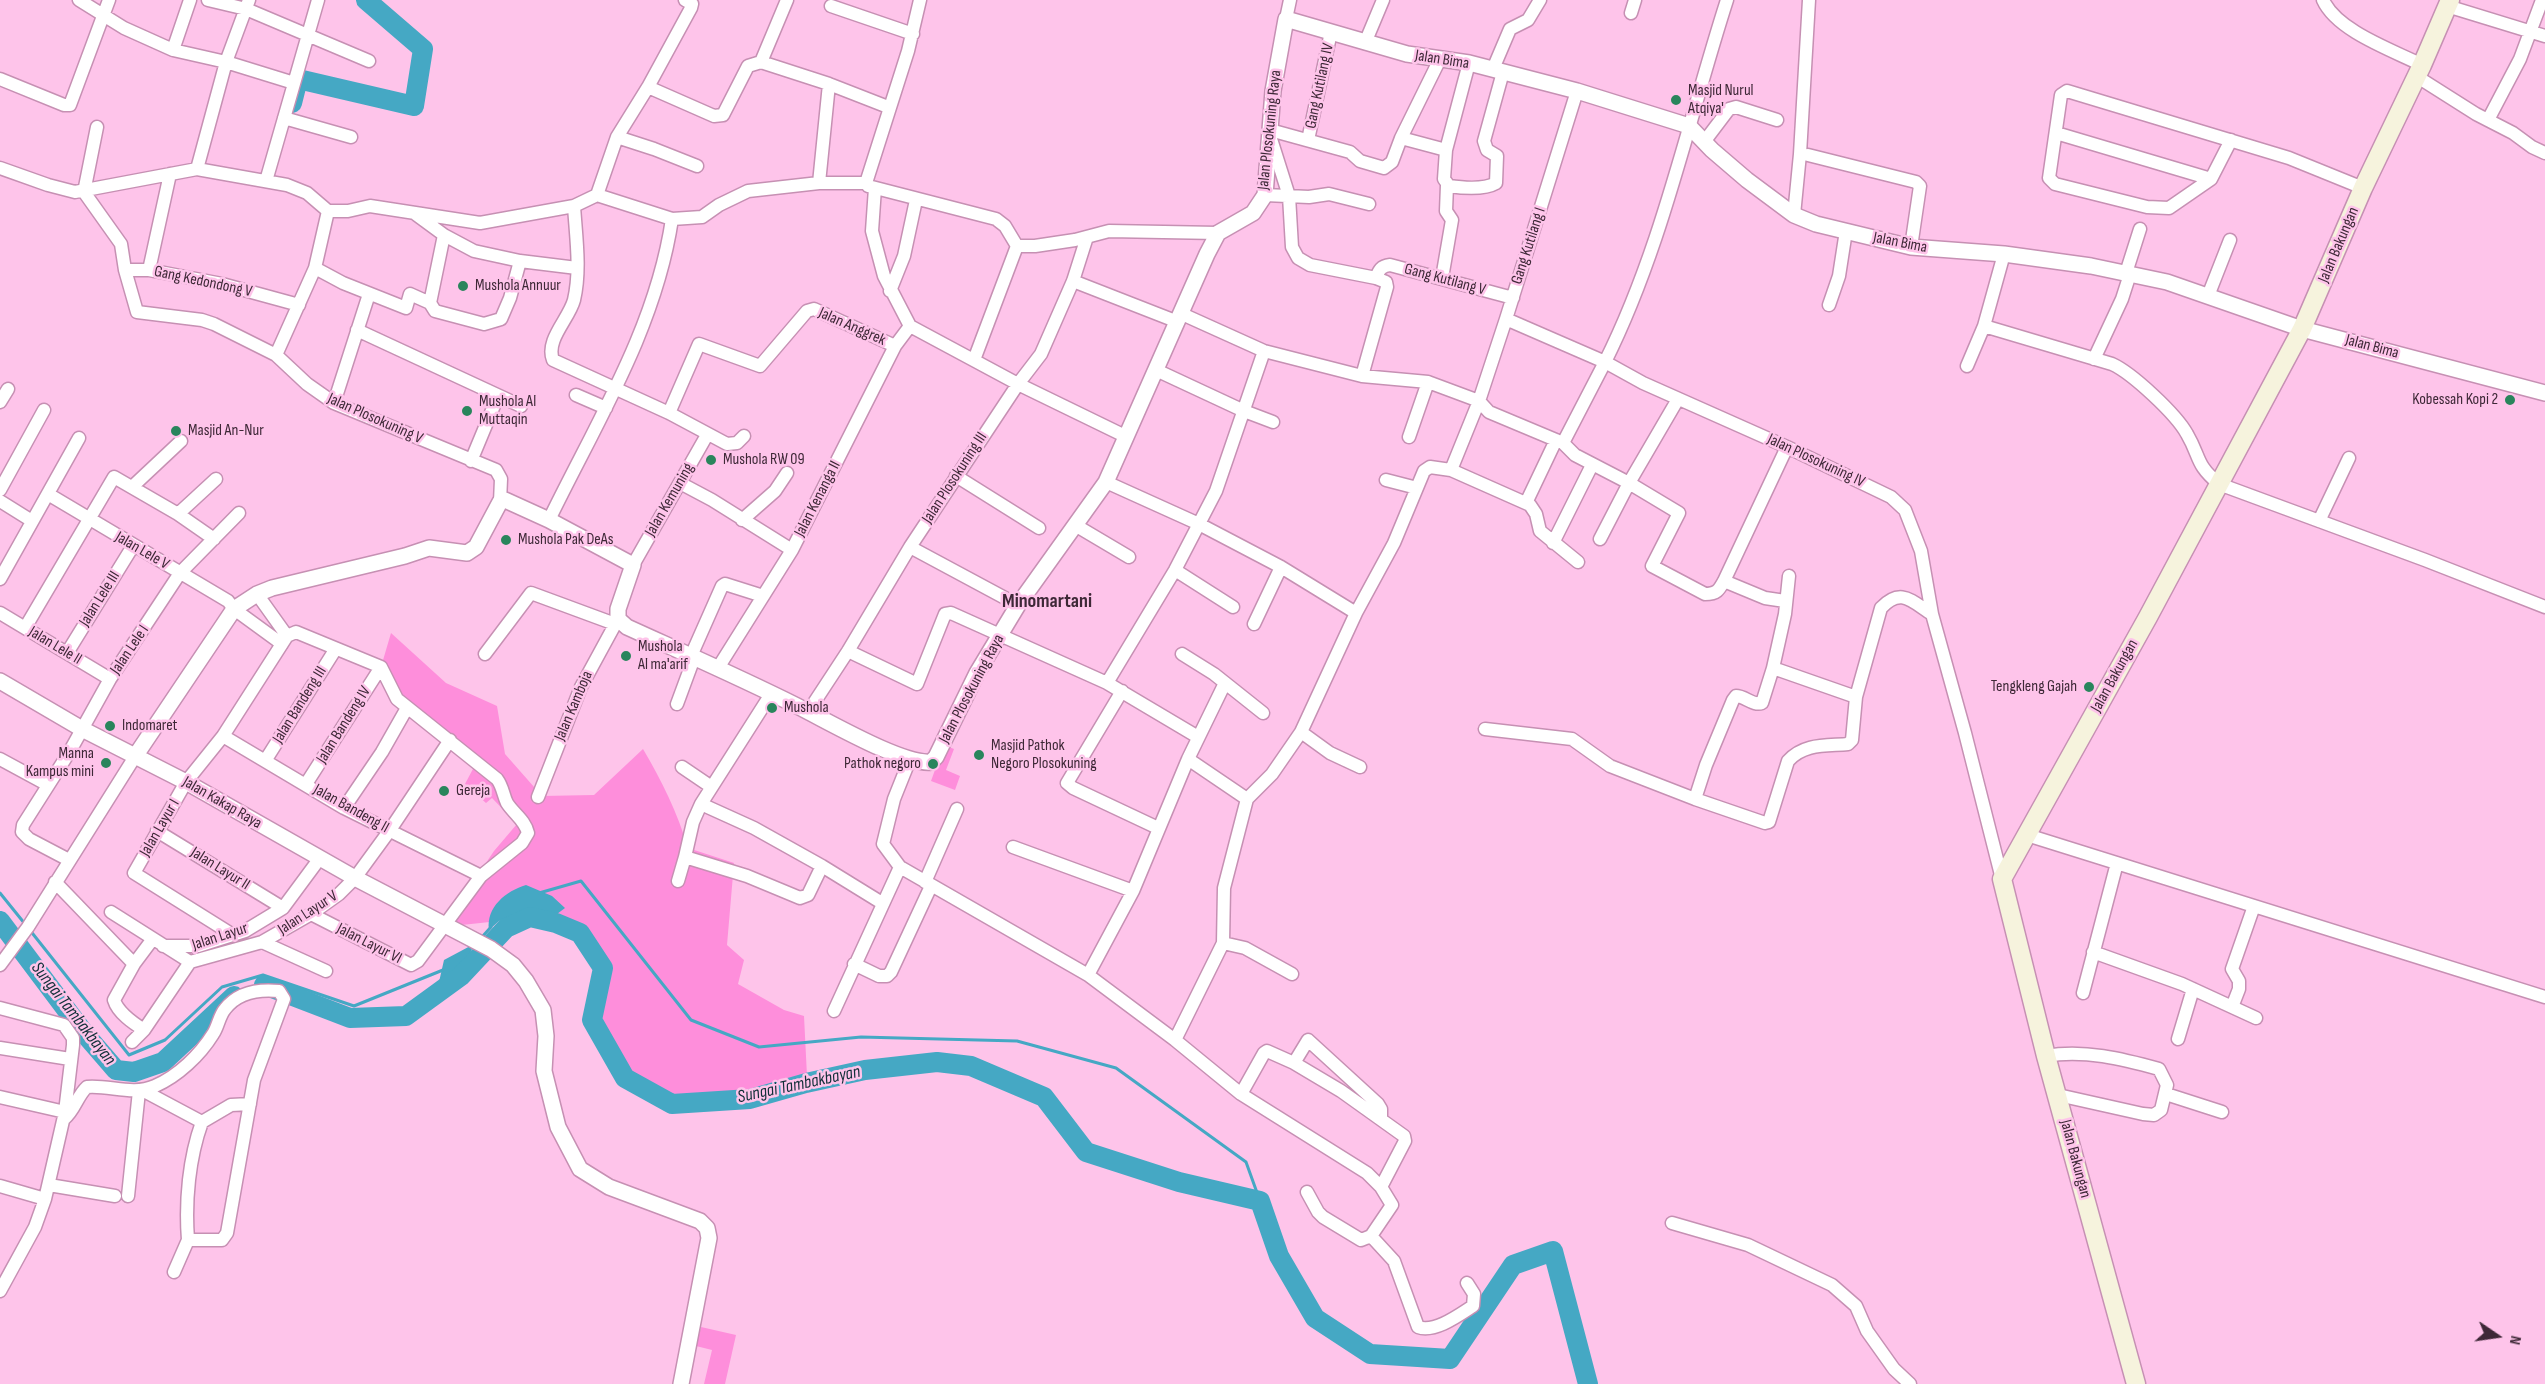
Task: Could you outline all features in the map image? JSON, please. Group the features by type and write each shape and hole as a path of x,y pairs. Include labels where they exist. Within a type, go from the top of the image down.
{"main road":[{"name":"Jalan Bakungan","path":"2136,1384 2046,1056 2002,879 2302,329 2363,188 2448,3"}],"street":[{"path":"79,0 103,16 173,50 226,62 294,83"},
{"path":"0,80 64,105 70,105 109,0"},
{"path":"173,50 190,0"},
{"path":"208,0 248,4 308,36 369,61"},
{"path":"266,181 318,0"},
{"path":"597,195 617,137 648,87 691,8 692,4 685,0"},
{"path":"761,62 787,0"},
{"path":"862,184 869,180 888,107 913,34 920,0"},
{"path":"1286,19 1289,0"},
{"path":"1365,43 1383,0"},
{"path":"1447,185 1472,187 1496,183 1496,155 1487,150 1484,141 1498,71 1510,29 1528,20 1540,0"},
{"path":"1631,13 1635,0"},
{"path":"1526,503 1618,335 1657,233 1727,0"},
{"path":"1794,215 1809,0"},
{"path":"2323,0 2336,19 2419,70 2488,120 2545,153"},
{"path":"2488,120 2517,66 2542,0"},
{"path":"2448,3 2545,36"},
{"path":"197,169 226,62 248,4"},
{"path":"831,6 913,34"},
{"name":"Jalan Bima","path":"1286,19 1407,54 1469,63 1577,91 1689,126 1747,180 1794,215 1846,231 1911,247 1940,251 2004,254 2128,273 2167,282 2302,329 2545,393"},
{"name":"Jalan Plosokuning Raya","path":"910,759 931,762 936,757 977,673 1018,605 1106,482 1218,233 1253,213 1265,195 1276,69 1286,19"},
{"name":"Gang Kutilang IV","path":"1308,140 1331,32"},
{"path":"1362,376 1387,287 1386,282 1310,265 1298,258 1292,247 1286,196 1270,133 1308,140 1350,152 1360,161 1384,168 1392,162 1401,138 1440,59"},
{"path":"648,87 714,116 723,115 748,66 761,62 829,84 888,107"},
{"path":"1442,278 1452,220 1446,212 1447,185 1444,179 1446,150 1469,63"},
{"path":"819,183 829,84"},
{"name":"Gang Kutilang I","path":"1452,470 1479,401 1513,298 1577,91"},
{"path":"2231,140 2211,179 2169,208 2147,207 2055,184 2049,178 2061,95 2067,91 2231,140 2289,158 2363,188"},
{"path":"1704,142 1729,109 1736,107 1777,120"},
{"path":"284,118 351,137"},
{"path":"97,127 84,192 116,234 121,244 125,270"},
{"path":"2056,133 2211,179"},
{"path":"617,137 696,166"},
{"path":"1401,138 1446,150"},
{"path":"1808,155 1916,182 1920,186 1911,247"},
{"path":"0,168 75,192 197,169 287,185 307,193 328,211 348,211 370,206 480,223 574,206 597,195 672,219 702,217 718,205 748,191 819,183 862,184 916,200 996,219 1005,226 1017,246"},
{"path":"149,270 170,174"},
{"path":"875,188 872,231 884,276 909,326 1018,384 1127,437"},
{"path":"1265,195 1309,197 1329,194 1369,204"},
{"path":"890,291 904,256 916,200"},
{"path":"574,206 578,268 574,300 554,340 551,356 555,363 669,413 707,435 732,444 744,436"},
{"path":"276,355 315,268 328,211"},
{"path":"413,212 444,235 474,251 520,261 578,268"},
{"path":"549,520 606,408 649,312 666,251 672,219"},
{"path":"2094,359 2122,299 2140,229"},
{"path":"1017,246 1035,246 1109,231 1218,233"},
{"path":"1830,305 1839,276 1846,231"},
{"path":"430,303 444,235"},
{"name":"Jalan Plosokuning III","path":"808,712 848,651 910,547 1018,384 1041,354 1073,281 1087,237"},
{"path":"2208,296 2230,240"},
{"path":"974,360 1017,246"},
{"path":"1967,366 1984,326 2004,254"},
{"path":"315,268 369,294 390,300 406,308 410,294 430,303 435,311 492,324 501,319 505,313 520,261"},
{"name":"Gang Kutilang V","path":"1376,278 1384,266 1390,265 1513,298"},
{"name":"Gang Kedondong V","path":"125,270 149,270 222,284 299,305"},
{"name":"Jalan Plosokuning V","path":"125,270 137,312 202,320 276,355 306,384 334,403 500,474 500,501"},
{"path":"1073,281 1180,318 1264,351 1362,376 1428,382 1479,401 1490,412 1560,441 1575,455 1629,483 1679,513 1652,566 1705,594 1719,591 1787,447"},
{"path":"334,403 369,294"},
{"name":"Jalan Anggrek","path":"669,413 699,344 760,366 807,310 814,309 895,346"},
{"name":"Jalan Plosokuning IV","path":"1506,319 1605,362 1678,399 1787,447 1891,497 1905,510 1921,550 1932,614 2002,879"},
{"name":"Jalan Kenanga II","path":"718,668 792,550 895,346 909,326"},
{"path":"1984,326 2125,370 2178,420 2188,434 2199,464 2205,473 2219,484 2545,607"},
{"path":"357,330 521,406"},
{"path":"1107,683 1175,570 1216,491 1264,351"},
{"path":"1156,370 1273,422"},
{"path":"1409,437 1428,382"},
{"path":"0,402 8,389"},
{"path":"576,395 606,408"},
{"path":"471,461 498,396"},
{"path":"1600,539 1629,483 1678,399"},
{"path":"0,490 44,411"},
{"name":"Jalan Kemuning","path":"633,565 707,435"},
{"path":"0,579 5,560 32,521 79,438"},
{"path":"132,487 181,441"},
{"path":"2319,521 2349,458"},
{"path":"1553,543 1592,465"},
{"path":"1175,1040 1223,943 1224,888 1247,799 1272,774 1301,732 1356,613 1394,543 1424,471 1430,467 1452,470 1526,503 1534,509 1540,531 1578,562"},
{"path":"742,520 775,491 787,473"},
{"path":"957,476 1039,528"},
{"path":"25,628 87,519 114,477 214,539"},
{"path":"177,514 216,479"},
{"path":"1386,480 1417,488"},
{"path":"1106,482 1199,524 1281,567 1356,613"},
{"path":"680,483 712,500 792,550"},
{"name":"Jalan Lele V","path":"48,494 228,601 234,609 285,640"},
{"path":"0,501 32,521"},
{"path":"4,960 28,927 136,755 234,609 257,594 429,548 467,553 476,547 500,501 516,504 633,565 618,609 617,621"},
{"name":"Jalan Lele I","path":"69,860 29,839 22,832 23,825 110,680 180,573 239,513"},
{"path":"1075,525 1128,557"},
{"name":"Jalan Lele III","path":"67,653 133,546"},
{"path":"910,547 1018,605"},
{"path":"1254,624 1281,567"},
{"path":"1175,570 1233,607"},
{"path":"1695,799 1706,765 1733,700 1736,696 1740,696 1762,704 1785,614 1789,576"},
{"path":"1724,581 1765,598 1785,601"},
{"path":"677,704 722,586 725,584 763,596"},
{"path":"484,654 531,593 617,621 718,668 843,731 910,759 894,799 883,844 900,867 1088,975 1175,1040 1241,1094 1368,1173 1381,1187 1392,1205 1371,1236 1361,1240 1323,1217 1307,1192"},
{"path":"257,594 285,640"},
{"path":"1485,729 1572,739 1610,766 1695,799 1765,823 1769,822 1788,761 1795,753 1812,747 1850,743 1857,697 1881,608 1889,599 1897,596 1908,599 1932,614"},
{"name":"Jalan Lele II","path":"0,613 110,680"},
{"path":"848,651 917,684 947,613 1001,634 1107,683 1198,737"},
{"name":"Jalan Kamboja","path":"538,797 581,687 617,621"},
{"path":"186,782 223,736 285,640 296,632 381,667 397,699 497,779 501,784 506,801 527,829 527,836 522,843 481,876 444,924"},
{"name":"Jalan Bandeng III","path":"265,761 335,650"},
{"path":"1182,654 1225,682 1263,712"},
{"name":"Jalan Bandeng IV","path":"306,784 381,667"},
{"path":"1773,668 1857,697"},
{"name":"Jalan Kakap Raya","path":"0,681 82,729 136,755 355,878 491,949 513,965 526,981 543,1010 546,1036 544,1071 558,1127 580,1169 609,1187 700,1221 707,1228 709,1238 681,1384"},
{"path":"1088,975 1132,891 1188,759 1225,682"},
{"path":"1122,691 1067,783 1073,788 1158,828"},
{"path":"678,881 693,822 701,804 710,786 771,694"},
{"path":"344,808 382,752 407,708"},
{"path":"1301,732 1330,753 1360,767"},
{"name":"Jalan Bandeng II","path":"223,736 344,808 481,876"},
{"name":"Jalan Layur V","path":"190,962 262,942 311,914 339,894 355,878 390,830 450,740"},
{"path":"0,759 48,785"},
{"path":"1188,759 1247,799"},
{"path":"682,767 710,786"},
{"name":"Jalan Layur I","path":"186,782 134,873 233,935"},
{"path":"701,804 753,828 822,866 882,903"},
{"path":"854,964 879,976 887,976 891,972 957,809"},
{"name":"Jalan Layur II","path":"157,831 283,908"},
{"path":"1995,849 2023,843 2117,863 2545,997"},
{"path":"1013,848 1132,891"},
{"path":"685,857 747,876 800,898 808,896 822,866"},
{"name":"Jalan Layur","path":"158,943 198,946 245,931 283,908 320,858"},
{"path":"2083,993 2117,863"},
{"path":"834,1011 900,867"},
{"path":"55,882 134,964"},
{"path":"2232,1007 2239,989 2239,981 2232,969 2254,906"},
{"path":"111,912 190,962 144,1030 132,1042"},
{"name":"Jalan Layur VI","path":"311,914 411,964 418,961 444,924"},
{"path":"262,942 326,971"},
{"path":"144,1030 132,1022 114,1004 115,996 134,964 158,943"},
{"path":"1223,943 1245,948 1292,974"},
{"path":"2093,952 2193,989 2256,1018"},
{"path":"140,1091 171,1078 199,1054 214,1033 225,1010 241,996 262,989 279,991 284,999 258,1066 227,1233 222,1240 188,1240"},
{"path":"2178,1039 2193,989"},
{"path":"0,1008 64,1025 73,1038 64,1115 45,1199 35,1227 0,1290"},
{"path":"1294,1063 1308,1040 1378,1104 1381,1109 1381,1119"},
{"path":"0,1048 70,1059"},
{"path":"1241,1094 1264,1053 1270,1051 1341,1091 1404,1136 1405,1141 1381,1187"},
{"path":"2046,1056 2097,1055 2126,1060 2159,1069 2166,1081 2166,1094 2161,1110 2154,1115 2058,1095"},
{"path":"0,1097 68,1116 80,1093 87,1087 140,1091 202,1122"},
{"path":"49,1185 122,1196 140,1091"},
{"path":"2166,1094 2222,1112"},
{"path":"174,1272 188,1240 187,1203 195,1144 202,1122 231,1105 250,1104"},
{"path":"0,1186 45,1199"},
{"path":"1672,1223 1748,1245 1832,1285 1856,1306 1867,1331 1894,1369 1910,1384"},
{"path":"1371,1236 1394,1261 1418,1327 1429,1328 1454,1318 1473,1306 1474,1294 1467,1283"}],"shaded area":[{"path":"391,633 446,683 497,706 505,754 542,796 594,795 643,749 668,797 688,848 734,863 727,945 744,960 738,984 784,1010 804,1016 807,1076 751,1092 673,1097 624,1072 595,1020 607,968 581,926 530,909 499,921 443,927 494,851 517,824 492,798 486,803 465,784 474,767 395,700 381,667"},
{"path":"944,745 954,749 946,770 960,776 955,790 931,781"},
{"path":"701,1327 736,1335 725,1384 704,1384 712,1350 696,1346"}],"water":[{"path":"526,885 552,896 565,908 553,917 530,909 499,921 489,930 494,907 511,891"},
{"path":"474,944 461,976 443,990 439,982 444,960"}],"waterway":[{"path":"292,103 298,79 414,106 423,49 366,0"},
{"path":"539,893 581,881 691,1020 759,1047 861,1037 1017,1041 1116,1068 1246,1162 1260,1201"},
{"path":"0,893 25,924"},
{"name":"Sungai Tambakbayan","path":"264,985 350,1018 406,1016 461,976 506,928 530,917 556,923 580,933 603,968 592,1020 625,1078 672,1104 750,1099 806,1083 865,1070 937,1062 971,1066 1044,1097 1086,1152 1179,1182 1260,1201 1279,1256 1315,1318 1370,1354 1450,1359 1513,1265 1553,1251 1588,1384"},
{"name":"Sungai Tambakbayan","path":"0,921 84,1033 116,1070 134,1072 163,1062 234,996"},
{"path":"482,937 491,927"},
{"path":"29,929 129,1055 165,1040 222,987 263,975 354,1006 443,970"}],"place":[{"name":"Masjid Nurul Atqiya'","path":"1676,100"},
{"name":"Mushola Annuur","path":"463,286"},
{"name":"Kobessah Kopi 2","path":"2510,400"},
{"name":"Mushola Al Muttaqin","path":"467,411"},
{"name":"Masjid An-Nur","path":"176,431"},
{"name":"Mushola RW 09","path":"711,460"},
{"name":"Mushola Pak DeAs","path":"506,540"},
{"name":"Mushola Al ma'arif","path":"626,656"},
{"name":"Tengkleng Gajah","path":"2089,687"},
{"name":"Mushola","path":"772,708"},
{"name":"Indomaret","path":"110,726"},
{"name":"Masjid Pathok Negoro Plosokuning","path":"979,755"},
{"name":"Manna Kampus mini","path":"106,763"},
{"name":"Pathok negoro","path":"933,764"},
{"name":"Gereja","path":"444,791"}],"district":[{"name":"Minomartani","path":"1047,602"}]}
